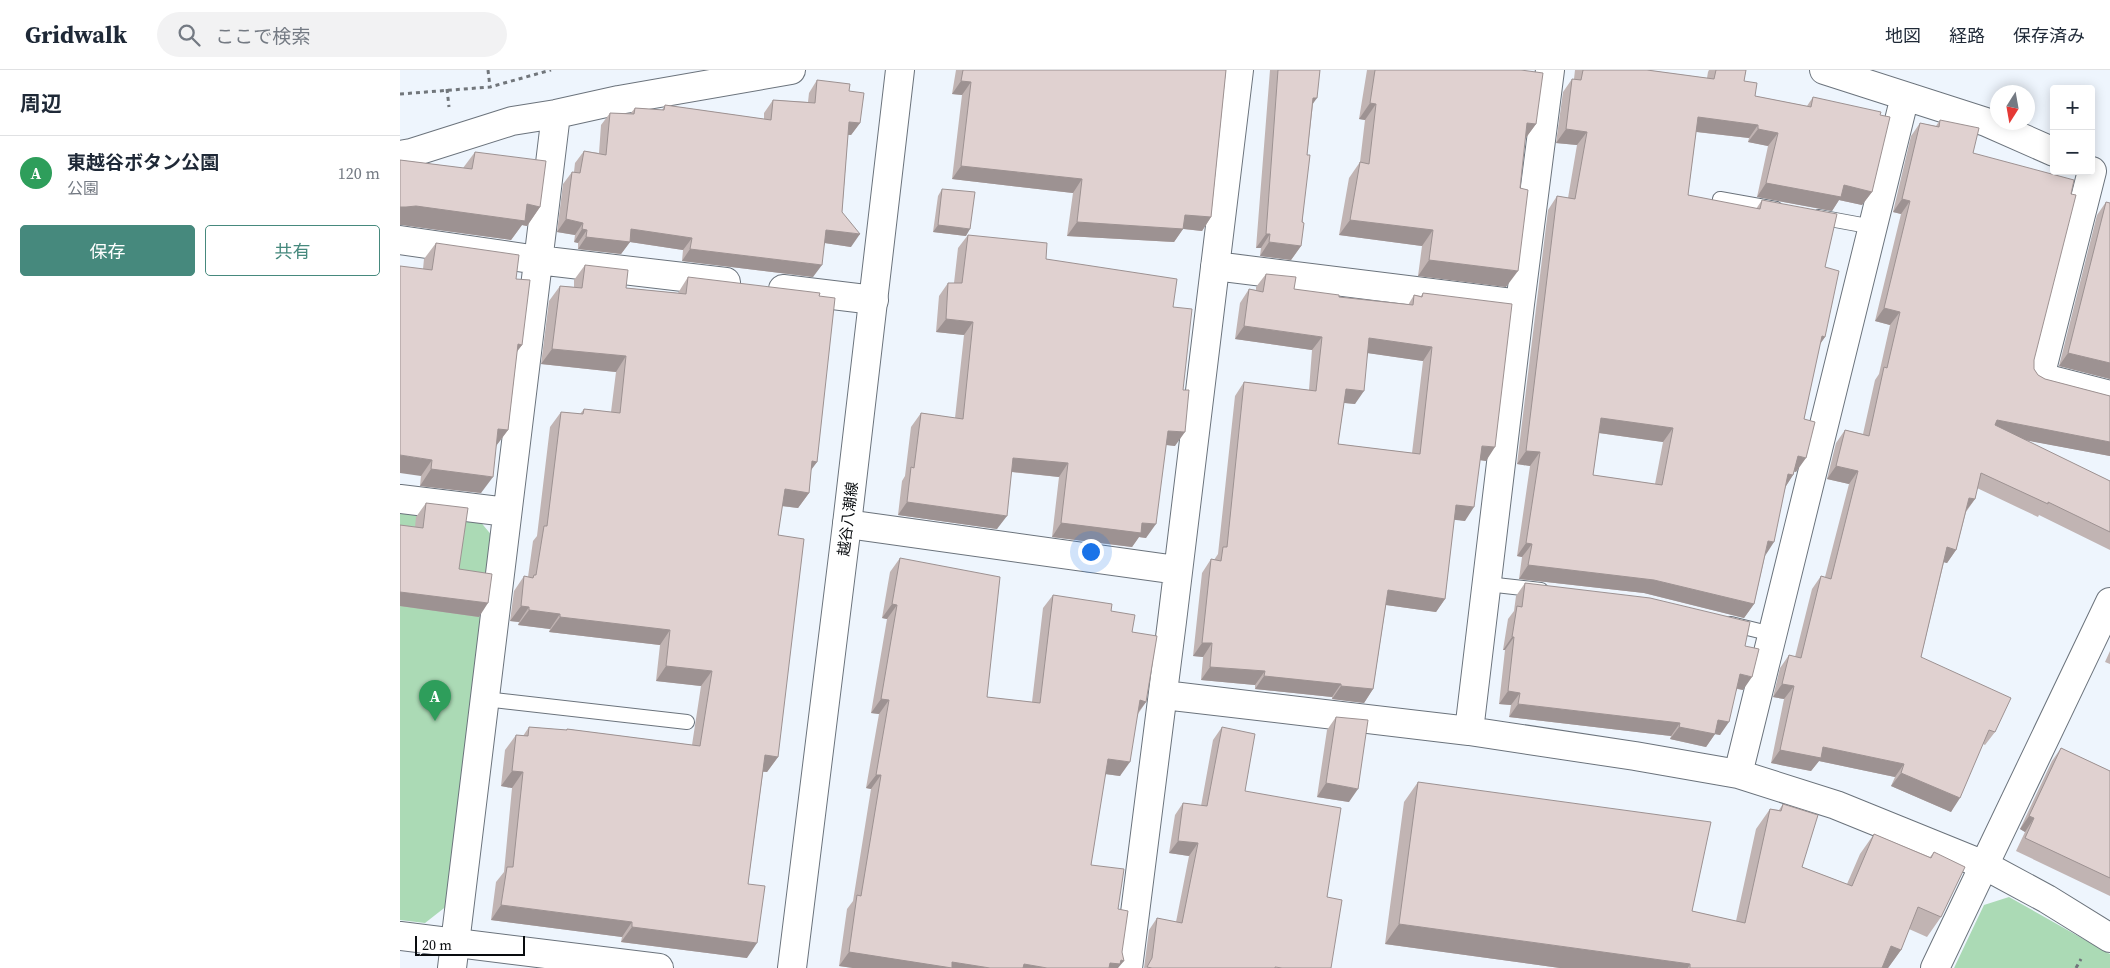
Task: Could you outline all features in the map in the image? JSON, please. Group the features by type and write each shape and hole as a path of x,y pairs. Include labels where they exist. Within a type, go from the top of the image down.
{"street":[{"path":"400,155 512,121 792,70"},
{"name":"越谷八潮線","path":"792,968 874,300 900,70"},
{"path":"1128,968 1164,695 1177,570 1239,70"},
{"path":"1469,731 1550,70"},
{"path":"1824,70 1986,122 2050,150"},
{"path":"1738,774 1905,96"},
{"path":"453,955 556,114"},
{"path":"2098,174 2040,377 2110,395"},
{"path":"400,240 538,260 874,300"},
{"path":"1215,266 1520,304"},
{"path":"400,499 507,512"},
{"path":"847,524 1177,570"},
{"path":"1935,968 2110,602"},
{"path":"1164,695 1469,731 1635,756 1738,774 1836,805 1984,865 2047,899 2110,938"},
{"path":"400,936 453,955 659,968"}],"lane":[{"path":"1720,199 1787,211"},
{"path":"1806,215 1873,227"},
{"path":"1487,584 1555,592"},
{"path":"1717,620 1772,634"},
{"path":"484,699 687,722"}],"path":[{"path":"488,70 490,87"},
{"path":"400,94 490,87 550,70"}],"green space":[{"path":"400,511 479,520 493,537 448,905 425,923 400,920"},
{"path":"2009,897 2110,954 2110,968 1954,968 1984,905"}],"building":[{"path":"963,70 1226,70 1211,217 1185,215 1183,229 1077,222 1082,179 961,166 971,82 961,81"},
{"path":"1278,70 1320,70 1317,98 1313,98 1307,155 1310,155 1301,246 1269,242 1270,234 1266,234"},
{"path":"1375,70 1521,70 1543,73 1536,124 1527,123 1520,188 1528,190 1518,271 1429,260 1433,230 1350,220 1360,162 1369,164 1376,104 1370,103"},
{"path":"1583,70 1647,70 1714,79 1716,70 1746,70 1744,81 1757,83 1755,96 1811,107 1813,97 1881,112 1880,115 1890,117 1872,192 1844,185 1841,197 1766,183 1778,133 1758,129 1758,125 1698,117 1688,195 1760,209 1762,200 1837,214 1825,267 1839,271 1825,337 1822,336 1804,419 1815,422 1806,458 1798,456 1793,475 1788,474 1774,542 1768,541 1754,604 1654,580 1528,565 1532,544 1526,543 1540,452 1526,451 1557,196 1575,199 1587,132 1566,129 1572,79 1581,80","holes":["1601,418 1673,428 1662,485 1593,475"]},
{"path":"817,80 850,84 849,91 864,93 860,123 849,122 842,212 860,234 826,230 822,265 690,249 692,238 631,229 630,242 586,237 587,230 582,229 583,223 566,219 572,172 580,173 584,151 606,155 610,113 634,114 635,108 664,110 665,105 771,120 773,100 815,103"},
{"path":"1940,120 1979,128 1973,153 2074,180 2071,194 2076,195 2034,360 2034,369 2038,375 2045,379 2110,396 2110,442 1997,420 1995,425 2110,481 2110,532 1981,473 1975,499 1969,498 1956,550 1947,547 1921,657 2011,698 1995,732 1989,730 1960,798 1901,773 1904,764 1823,747 1821,758 1780,750 1794,686 1782,684 1789,655 1801,658 1821,576 1831,579 1858,471 1836,466 1845,430 1869,436 1884,367 1887,368 1900,312 1884,308 1910,201 1902,199 1920,123 1939,127"},
{"path":"475,152 546,161 540,207 527,204 525,221 416,206 400,207 400,160 472,169"},
{"path":"942,189 975,192 970,229 938,225"},
{"path":"2106,202 2110,203 2110,363 2068,353"},
{"path":"968,235 1047,243 1046,259 1177,279 1173,307 1192,309 1183,390 1189,390 1185,432 1168,431 1156,524 1142,523 1141,533 1061,523 1068,463 1013,458 1007,516 907,502 911,467 914,468 921,413 963,419 973,322 946,319 948,283 962,283"},
{"path":"436,243 519,255 516,279 530,280 522,345 518,344 508,430 498,429 493,477 431,469 432,460 400,455 400,266 432,270"},
{"path":"585,265 628,270 626,288 686,294 688,277 820,293 819,296 835,298 817,462 812,461 809,493 785,489 778,535 804,539 778,757 765,755 748,884 765,886 757,943 632,927 632,922 501,905 507,867 513,867 523,772 512,771 516,735 528,736 529,727 567,729 700,746 712,671 666,666 670,630 560,617 560,614 529,610 529,607 521,606 524,576 533,578 536,575 544,526 547,526 561,412 583,414 584,409 620,413 626,356 552,349 560,286 582,288"},
{"path":"1266,274 1296,277 1294,289 1339,295 1339,297 1413,305 1414,295 1422,297 1423,293 1512,304 1495,447 1482,446 1474,507 1456,505 1445,599 1388,590 1373,689 1264,676 1265,671 1210,667 1212,643 1202,643 1211,559 1221,561 1223,547 1227,547 1244,382 1316,391 1322,337 1244,326 1249,289 1263,292","holes":["1369,338 1432,347 1420,454 1338,444 1346,389 1364,391"]},
{"path":"426,503 468,508 459,569 492,574 488,603 400,592 400,525 423,528"},
{"path":"900,558 1000,577 987,697 1040,703 1053,595 1112,604 1111,611 1135,615 1132,632 1157,636 1146,702 1140,700 1130,762 1108,759 1091,865 1124,869 1118,909 1128,911 1122,952 1124,961 1121,960 1120,964 1110,963 1109,968 1047,968 1024,964 1023,968 990,968 952,962 952,968 849,952 857,895 861,896 881,775 876,775 889,700 881,699 897,605 892,604"},
{"path":"1525,583 1650,598 1750,622 1745,646 1759,649 1752,677 1740,674 1729,722 1718,720 1715,734 1679,727 1680,723 1518,704 1520,693 1508,691 1514,637 1512,637 1517,606 1522,607"},
{"path":"1336,717 1368,720 1358,789 1326,783"},
{"path":"1222,727 1255,734 1245,791 1341,808 1327,897 1342,900 1331,968 1147,967 1152,958 1157,918 1182,923 1198,843 1178,841 1183,803 1207,806"},
{"path":"2061,748 2110,771 2110,878 2025,838 2034,818 2029,816"},
{"path":"1418,782 1711,822 1692,911 1745,923 1770,809 1781,811 1783,804 1818,815 1802,867 1852,886 1874,834 1931,858 1934,852 1965,867 1941,917 1918,907 1901,950 1891,946 1882,968 1690,968 1690,964 1399,924"}],"place":[{"name":"東越谷ボタン公園","path":"435,721"}]}
